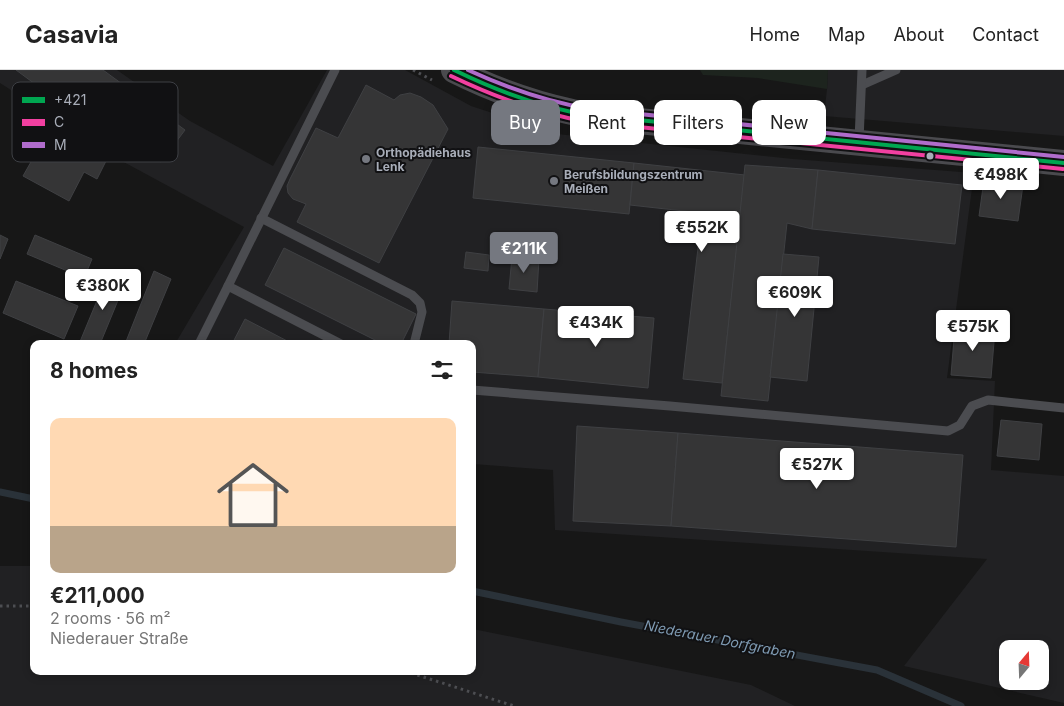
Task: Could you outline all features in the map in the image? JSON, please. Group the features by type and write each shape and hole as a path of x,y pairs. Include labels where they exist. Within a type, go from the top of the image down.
{"main road":[{"path":"454,70 500,92 535,104 574,113 618,119 1064,162"}],"lane":[{"path":"200,340 335,70"},
{"path":"859,142 862,70"},
{"path":"862,85 896,70"},
{"path":"261,218 412,295 420,303 422,312 415,340"},
{"path":"228,286 333,340"},
{"path":"476,390 948,431 960,425 972,406 988,400 1064,408"}],"path":[{"path":"0,606 30,606"},
{"path":"417,675 514,706"}],"shaded area":[{"path":"0,70 117,70 134,82 12,82 12,91 0,83"},
{"path":"327,70 405,70 471,106 491,113 491,145 560,145 560,134 570,135 570,145 644,145 644,143 793,159 974,173 947,378 995,381 991,470 1064,476 1064,703 1008,690 1049,690 1049,640 999,640 999,688 904,666 987,559 555,530 553,470 476,464 476,340 177,340 244,227 124,162 178,162 178,113 273,166"},
{"path":"700,70 828,70 827,89 758,78 703,75"},
{"path":"828,70 1064,70 1064,136 826,116"},
{"path":"0,566 30,566 30,675 476,675 476,630 751,685 795,706 0,706"}],"building":[{"path":"16,70 103,70 119,82 32,82"},
{"name":"Orthopädiehaus Lenk","path":"366,85 394,100 400,95 410,93 421,97 433,105 448,129 379,263 297,222 306,204 293,199 288,193 287,186 316,128 338,138"},
{"path":"178,125 185,130 178,139"},
{"name":"Berufsbildungszentrum Meißen","path":"478,147 634,163 629,214 473,198"},
{"path":"31,162 106,162 97,179 84,172 69,201 23,176"},
{"path":"634,163 745,175 722,383 683,379 702,213 630,205"},
{"path":"745,165 818,170 812,229 787,223 768,401 721,396"},
{"path":"818,170 962,185 955,244 812,229"},
{"path":"984,180 1023,185 1018,221 979,216"},
{"path":"0,235 8,239 0,259"},
{"path":"35,235 92,259 84,278 27,254"},
{"path":"284,248 416,314 403,340 375,340 265,285"},
{"path":"466,252 489,255 488,271 464,268"},
{"path":"783,254 819,257 807,381 770,377"},
{"path":"512,257 539,259 537,292 509,289"},
{"path":"154,271 171,279 146,340 127,340"},
{"path":"108,274 126,281 102,340 81,340"},
{"path":"16,281 78,306 64,339 3,313"},
{"path":"452,301 544,309 538,377 476,372 476,340 449,340"},
{"path":"544,309 654,318 648,388 538,377"},
{"path":"245,319 285,340 234,340"},
{"path":"955,327 995,330 991,378 951,375"},
{"path":"1001,420 1042,424 1039,460 997,456"},
{"path":"577,426 678,433 671,526 573,521"},
{"path":"678,433 963,455 956,547 671,526"}],"waterway":[{"name":"Niederauer Dorfgraben","path":"0,492 30,498"},
{"name":"Niederauer Dorfgraben","path":"476,592 621,622 877,670 961,706"}],"transit line":[{"name":"+421","path":"454,70 520,98 554,108 589,115 1064,163"},
{"name":"M","path":"468,70 528,94 590,109 1064,157"},
{"name":"C","path":"451,76 518,104 570,119 588,122 1063,169"}],"place":[{"name":"Orthopädiehaus Lenk","path":"366,159"},
{"name":"Berufsbildungszentrum Meißen","path":"554,181"}]}
